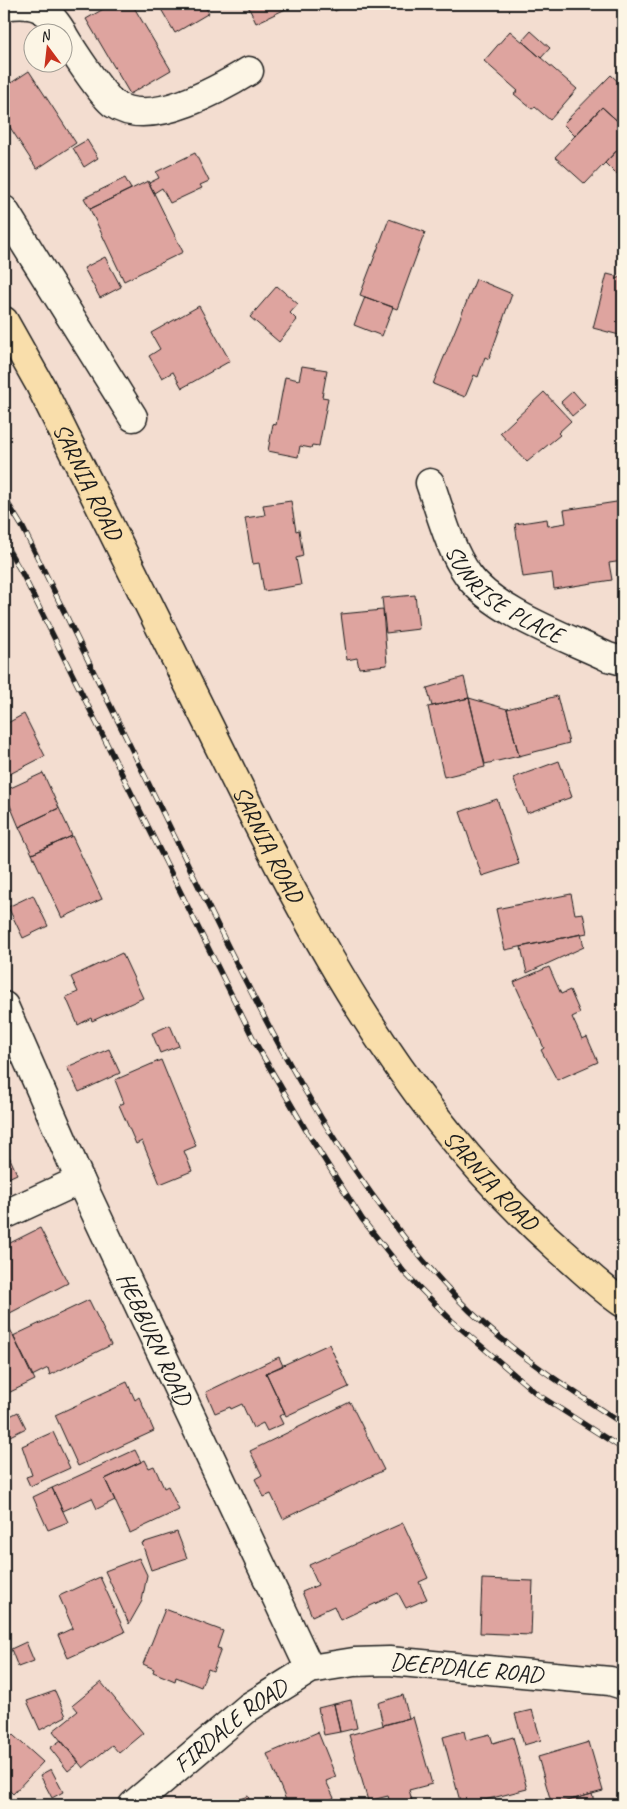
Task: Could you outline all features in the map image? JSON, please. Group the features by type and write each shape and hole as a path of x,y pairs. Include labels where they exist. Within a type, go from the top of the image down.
{"main road":[{"name":"SARNIA ROAD","path":"4,321 40,385 264,839 312,931 364,1018 420,1100 484,1177 546,1237 620,1295"}],"street":[{"path":"4,6 14,4 39,6 56,22"},
{"path":"72,47 114,104 133,112 186,104 215,92 249,71"},
{"path":"4,210 132,417"},
{"name":"SUNRISE PLACE","path":"430,483 454,551 468,576 490,598 516,613 608,657 623,661"},
{"name":"HEBBURN ROAD","path":"4,1006 80,1180 310,1669"},
{"path":"4,1214 80,1180"},
{"name":"DEEPDALE ROAD","path":"310,1669 354,1662 389,1661 610,1681 623,1685"},
{"name":"FIRDALE ROAD","path":"133,1805 249,1707 310,1669"}],"building":[{"path":"112,4 132,4 171,70 130,94 86,19"},
{"path":"158,4 203,4 209,13 175,33"},
{"path":"247,4 289,4 290,7 256,23"},
{"path":"331,4 350,4 335,11"},
{"path":"614,4 623,4 623,16"},
{"path":"510,31 577,89 550,120 535,107 532,109 514,94 518,91 484,61"},
{"path":"531,31 550,48 541,58 522,41"},
{"path":"4,72 11,83 30,72 76,143 37,169 4,118"},
{"path":"611,75 623,86 623,126 602,107 575,136 563,124"},
{"path":"602,107 623,126 623,139 620,143 622,145 585,184 555,157"},
{"path":"87,140 98,158 84,167 73,148"},
{"path":"622,145 623,166 616,174 605,163"},
{"path":"195,153 209,181 200,185 202,188 170,203 162,188 154,193 149,183 159,178 156,172"},
{"path":"125,178 131,189 90,209 84,198"},
{"path":"148,181 183,252 124,281 90,209"},
{"path":"389,219 425,232 397,309 360,295"},
{"path":"105,257 121,287 100,298 84,268"},
{"path":"607,274 623,278 623,336 593,328"},
{"path":"476,279 512,294 489,359 485,357 478,377 474,375 465,397 433,384"},
{"path":"277,286 298,304 290,313 297,320 279,342 250,317"},
{"path":"365,297 393,307 382,336 354,325"},
{"path":"199,306 230,361 182,388 173,372 162,378 149,356 160,349 151,333"},
{"path":"302,366 327,370 322,397 328,398 319,446 312,445 311,448 300,446 298,457 268,451 273,424 276,425 285,377 299,380"},
{"path":"573,391 585,405 572,416 561,402"},
{"path":"544,392 571,421 558,433 560,435 527,462 500,433"},
{"path":"291,501 296,531 299,530 303,556 296,558 301,585 264,591 259,563 253,564 245,518 265,515 263,505"},
{"path":"623,501 623,561 609,563 612,580 554,589 552,573 523,577 515,524 547,519 548,526 566,523 564,510"},
{"path":"415,595 419,629 386,633 382,598"},
{"path":"383,610 387,665 359,668 357,658 347,660 341,614"},
{"path":"464,677 469,698 432,706 427,688"},
{"path":"557,696 569,743 519,756 507,709"},
{"path":"469,698 507,709 519,756 485,764"},
{"path":"469,698 485,767 444,777 428,707"},
{"path":"24,714 45,756 4,777 4,725"},
{"path":"559,761 572,797 527,813 513,778"},
{"path":"43,773 59,808 19,827 4,791"},
{"path":"497,799 519,864 482,876 460,812"},
{"path":"59,808 72,836 32,854 19,827"},
{"path":"72,836 102,899 62,918 32,854"},
{"path":"571,894 575,914 583,913 587,933 505,950 496,909"},
{"path":"33,895 48,926 23,938 8,907"},
{"path":"581,934 584,947 527,973 521,947"},
{"path":"122,953 143,998 92,1021 91,1018 78,1025 66,997 78,992 71,977"},
{"path":"549,967 561,994 570,990 580,1013 572,1017 582,1039 587,1037 598,1062 557,1080 541,1050 544,1048 514,982"},
{"path":"170,1025 179,1046 160,1053 152,1033"},
{"path":"109,1049 120,1073 79,1092 67,1067"},
{"path":"161,1060 196,1146 184,1151 192,1171 160,1184 142,1141 136,1144 119,1105 124,1103 115,1080"},
{"path":"4,1145 17,1174 4,1180"},
{"path":"40,1228 68,1283 10,1313 8,1310 4,1312 4,1246"},
{"path":"89,1300 111,1345 50,1375 48,1368 32,1376 13,1336"},
{"path":"7,1323 35,1380 4,1395 4,1325"},
{"path":"329,1344 349,1387 286,1416 266,1373"},
{"path":"279,1357 283,1366 266,1373 285,1413 279,1416 283,1424 267,1431 263,1423 253,1428 242,1404 215,1413 206,1392"},
{"path":"127,1382 135,1400 139,1397 154,1431 78,1466 55,1415"},
{"path":"350,1402 384,1470 283,1519 271,1494 264,1497 255,1479 262,1475 250,1451"},
{"path":"18,1412 26,1428 4,1439 4,1419"},
{"path":"53,1432 70,1468 30,1486 26,1477 32,1475 22,1446"},
{"path":"135,1450 141,1462 105,1479 115,1500 97,1509 92,1498 63,1511 52,1488"},
{"path":"145,1460 149,1468 154,1466 164,1488 168,1486 179,1510 130,1533 105,1479"},
{"path":"52,1488 68,1522 48,1530 33,1497"},
{"path":"403,1523 428,1578 419,1582 427,1599 406,1608 398,1593 340,1620 334,1606 312,1616 302,1592 318,1585 309,1565"},
{"path":"177,1532 187,1558 151,1570 142,1543"},
{"path":"139,1558 147,1575 142,1601 129,1624 105,1571"},
{"path":"100,1577 125,1632 68,1658 58,1635 73,1628 59,1596"},
{"path":"482,1579 533,1581 531,1635 480,1633"},
{"path":"165,1609 223,1631 217,1648 221,1649 213,1671 208,1669 201,1687 176,1677 175,1681 153,1672 154,1669 143,1664"},
{"path":"26,1642 34,1661 18,1667 11,1649"},
{"path":"101,1682 143,1733 119,1753 112,1745 83,1768 53,1731 78,1711 73,1705"},
{"path":"55,1691 66,1716 40,1730 27,1701"},
{"path":"403,1695 409,1718 383,1725 378,1703"},
{"path":"351,1700 357,1728 340,1732 334,1704"},
{"path":"334,1704 340,1732 324,1735 318,1708"},
{"path":"532,1710 541,1740 524,1745 515,1714"},
{"path":"413,1717 432,1784 409,1790 412,1800 391,1805 388,1796 368,1801 349,1735"},
{"path":"4,1727 43,1762 13,1794 7,1788 4,1791"},
{"path":"464,1731 466,1740 490,1734 493,1743 513,1737 527,1789 477,1802 477,1805 461,1805 443,1737"},
{"path":"318,1732 336,1777 326,1781 334,1798 324,1802 325,1805 288,1805 267,1754"},
{"path":"61,1740 79,1762 68,1771 50,1748"},
{"path":"589,1742 603,1791 552,1805 538,1757"},
{"path":"51,1769 63,1792 52,1798 40,1775"},
{"path":"592,1794 595,1805 565,1805 564,1802"},
{"path":"248,1796 251,1805 223,1805"}],"railway":[{"path":"4,497 23,528 271,1030 337,1143 373,1197 413,1249 457,1298 495,1334 558,1381 623,1424"},
{"path":"4,542 23,575 256,1044 307,1132 362,1219 404,1272 451,1320 537,1394 623,1449"}]}
